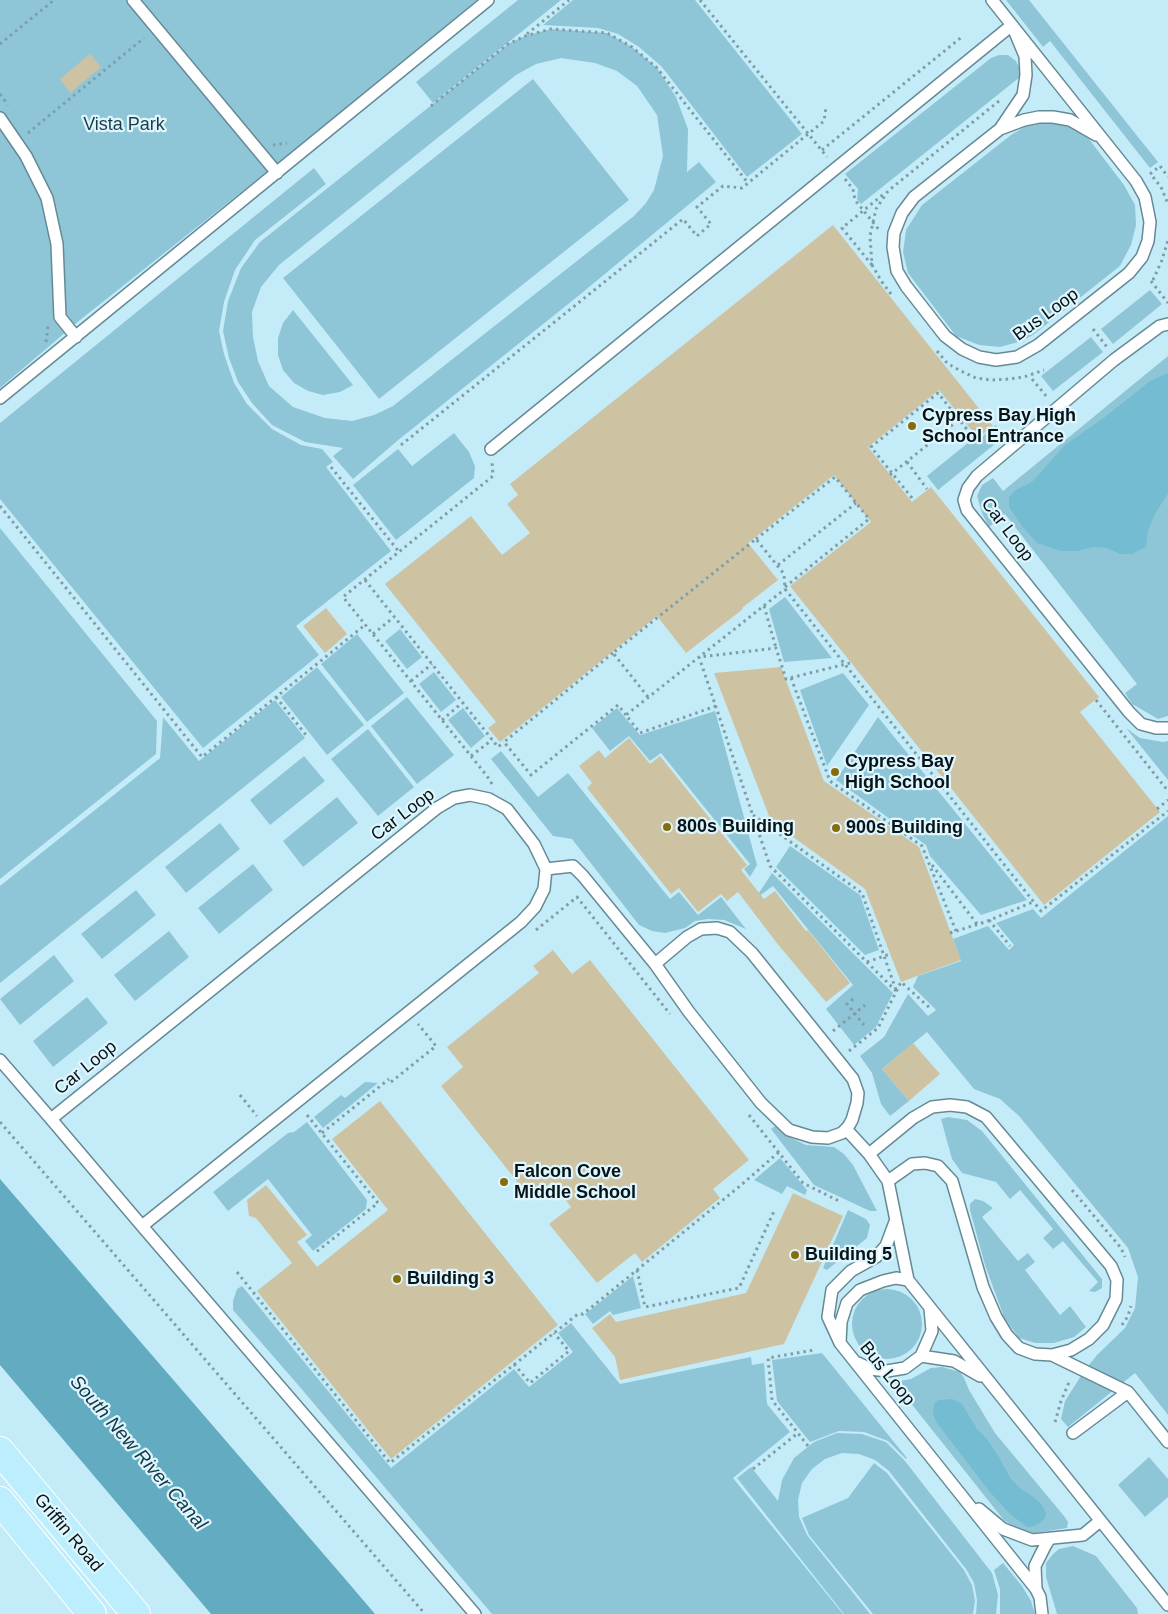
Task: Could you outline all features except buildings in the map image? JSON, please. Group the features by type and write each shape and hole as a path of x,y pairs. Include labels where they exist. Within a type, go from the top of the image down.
{"main road":[{"name":"Griffin Road","path":"0,1451 136,1614"},
{"name":"Griffin Road","path":"0,1501 92,1614"}],"lane":[{"path":"133,0 277,173"},
{"path":"0,398 488,0"},
{"path":"492,449 1012,25 992,0"},
{"name":"Bus Loop","path":"1012,25 1136,180 1145,197 1150,222 1148,241 1142,257 1129,273 1038,345 1017,357 996,360 979,357 962,349 945,336 906,286 898,271 893,247 894,233 902,213 914,198 1000,129 1023,95 1026,75 1025,56 1012,25"},
{"name":"Bus Loop","path":"1000,129 1024,120 1053,116 1070,120 1102,138"},
{"path":"0,118 26,156 47,198 57,244 60,317 76,337"},
{"name":"Car Loop","path":"1168,324 1160,326 1114,360 977,476 968,488 964,500 967,510 1129,712 1141,724 1156,728 1168,728"},
{"name":"Car Loop","path":"475,1614 51,1119 437,808 454,798 470,795 489,798 506,808 534,844 546,868"},
{"path":"142,1226 520,922 535,906 544,889 546,868 573,866 583,876 656,964 689,1012 755,1096 789,1130 806,1136 828,1138 842,1133 846,1129 852,1120 858,1103 858,1093 853,1079 752,952 730,932 716,928 701,928 687,937 656,964"},
{"path":"0,1060 51,1119"},
{"path":"869,1154 913,1118 932,1107 950,1105 967,1107 986,1117 1110,1266 1117,1280 1116,1299 1102,1325 1089,1339 1077,1346 1052,1355"},
{"path":"846,1129 869,1154 888,1181 908,1280 1168,1605"},
{"path":"888,1181 912,1164 925,1163 938,1166 952,1181 983,1287 996,1317 1007,1335 1019,1348 1035,1354 1052,1355 1128,1392 1168,1442"},
{"path":"840,1344 828,1317 832,1290 851,1271 876,1257 886,1246 895,1222"},
{"name":"Bus Loop","path":"908,1280 896,1278 883,1280 860,1290 847,1303 841,1322 840,1344 1036,1589"},
{"path":"854,1361 870,1369 887,1371 904,1368 921,1356 932,1331 930,1307"},
{"path":"921,1356 954,1361 977,1373 997,1393"},
{"path":"1073,1433 1128,1392"},
{"path":"961,1494 1003,1529 1032,1540 1083,1535 1100,1521"},
{"path":"1042,1614 1040,1597 1036,1589 1035,1566 1050,1538"}],"path":[{"path":"0,44 54,0"},
{"path":"526,36 569,0"},
{"path":"700,0 853,189 854,200 893,247"},
{"path":"431,106 508,44 526,36 551,29 607,33 632,47 657,68 748,183"},
{"path":"822,150 963,36"},
{"path":"28,132 145,37"},
{"path":"894,297 872,265 842,228 1001,99"},
{"path":"400,445 683,218 697,236 711,224 697,207 723,186 742,188 824,122 826,107"},
{"path":"268,141 273,145 286,144 292,141"},
{"path":"1150,174 1160,166 1168,177"},
{"path":"872,265 870,236 872,222 876,209 888,191"},
{"path":"1168,240 1162,260 1152,281 1168,303"},
{"path":"46,344 48,324"},
{"path":"1093,329 1110,352"},
{"path":"935,348 947,363 976,378 991,380 1010,379 1044,370"},
{"path":"1032,379 1049,400"},
{"path":"912,498 871,447 938,393 973,437"},
{"path":"891,474 960,419"},
{"path":"492,449 493,476 400,553 343,597 487,776 506,808"},
{"path":"907,462 928,490"},
{"path":"331,468 400,553"},
{"path":"365,580 498,747 835,477 869,519 764,606 626,715"},
{"path":"778,565 856,503"},
{"path":"0,506 202,757 365,625"},
{"path":"756,539 784,574 785,588 1041,912 1168,810"},
{"path":"764,606 786,679 850,663"},
{"path":"373,634 394,617"},
{"path":"699,657 776,648"},
{"path":"613,654 648,697"},
{"path":"699,657 770,866 896,991"},
{"path":"411,681 432,664"},
{"path":"792,678 830,781 922,846 956,931"},
{"path":"276,697 306,735"},
{"path":"1096,700 1168,791"},
{"path":"442,720 462,702"},
{"path":"504,742 531,775 618,705 640,732 716,706"},
{"path":"471,756 492,740"},
{"path":"1157,809 1168,800"},
{"path":"753,815 862,893 896,991"},
{"path":"928,861 977,924"},
{"path":"532,934 577,897 674,1020"},
{"path":"950,933 1033,902"},
{"path":"989,920 1010,946"},
{"path":"867,962 890,954"},
{"path":"848,1052 878,1028 901,982 931,1009"},
{"path":"853,999 847,1004 864,1025"},
{"path":"833,1031 865,1005"},
{"path":"322,1134 436,1046 419,1024"},
{"path":"748,1114 803,1183 841,1202"},
{"path":"307,1115 378,1203 315,1253"},
{"path":"0,1122 425,1614"},
{"path":"237,1272 390,1463 578,1314 583,1314 779,1152"},
{"path":"637,1270 645,1307 739,1288 776,1209"},
{"path":"514,1364 530,1383 569,1351 554,1333"},
{"path":"808,1446 772,1400 768,1358 814,1350"},
{"path":"752,1470 798,1433"}],"green space":[{"name":"Vista Park","path":"0,0 477,0 303,143 80,320 0,388"},
{"path":"518,0 561,0 433,103 416,82"},
{"path":"573,0 695,0 802,134 747,177 662,67 639,47 618,34 598,28 543,25"},
{"path":"1006,0 1029,0 1158,162 1150,168 1050,41 1043,47"},
{"path":"551,29 607,33 632,47 657,68 676,97 688,129 687,172 699,162 716,182 577,297 397,441 353,479 333,456 343,448 305,442 272,425 252,403 238,382 229,358 223,331 228,301 241,268 260,242 508,44 525,36","holes":["561,58 595,63 617,71 637,86 657,115 663,156 654,190 646,203 634,216 393,406 374,415 352,421 325,418 293,407 269,386 258,361 253,337 252,312 261,287 279,265 516,75 536,64"]},
{"path":"999,55 1008,55 1016,61 1020,77 861,204 857,199 858,189 845,174 991,58"},
{"path":"533,79 629,200 379,399 283,278"},
{"path":"1039,123 1055,123 1069,127 1089,139 1124,185 1135,205 1136,225 1131,245 1120,266 1033,335 1022,341 1000,347 979,345 956,336 908,273 903,252 906,230 922,205 1011,135 1026,126"},
{"path":"314,168 326,184 255,240 235,270 224,302 219,331 224,354 234,383 247,404 272,429 301,445 322,449 333,462 326,467 391,551 296,626 319,655 203,748 0,499 0,423"},
{"path":"1150,290 1162,304 1113,344 1101,329"},
{"path":"293,310 353,385 340,392 323,395 308,391 294,383 283,370 278,355 278,338 283,323"},
{"path":"1091,337 1103,352 1053,391 1041,376"},
{"path":"1168,356 1168,716 1158,719 1132,704 1125,693 1137,684 1005,514 989,527 977,496 982,485 993,478 1003,491"},
{"path":"996,425 1005,436 938,490 927,476 974,438 977,441"},
{"path":"454,433 469,452 475,466 474,478 396,540 353,485 398,449 412,466"},
{"path":"0,528 157,721 156,754 0,879"},
{"path":"785,597 832,658 784,662 769,609"},
{"path":"400,629 422,657 407,669 385,641"},
{"path":"357,634 404,693 367,722 321,664"},
{"path":"317,667 364,725 327,755 281,697"},
{"path":"434,672 456,700 441,712 419,684"},
{"path":"843,673 869,705 827,766 800,690"},
{"path":"407,697 454,755 417,784 371,726"},
{"path":"275,700 305,738 0,983 0,886 160,758 163,717 199,761"},
{"path":"463,708 485,736 471,748 448,720"},
{"path":"617,708 640,735 715,711 757,865 750,877 744,869 750,864 661,753 650,761 629,736 610,751 592,728"},
{"path":"878,717 1027,900 981,915 930,856 926,845 836,780"},
{"path":"1126,728 1140,738 1163,742 1168,741 1168,780"},
{"path":"368,729 414,787 378,816 331,759"},
{"path":"501,751 538,797 568,773 670,899 679,892 698,915 721,897 746,929 724,920 708,919 695,921 685,928 665,933 652,931 639,925 572,839 553,836 491,759"},
{"path":"304,756 325,781 270,825 250,800"},
{"path":"337,797 358,823 303,867 283,841"},
{"path":"1168,816 1168,1415 1135,1373 1068,1427 1061,1419 1065,1401 1084,1371 1097,1355 1125,1328 1135,1308 1138,1277 1128,1248 1019,1116 1000,1099 974,1089 927,1032 882,1069 909,1101 890,1116 881,1104 872,1073 860,1056 884,1037 908,994 928,1016 936,1010 913,987 918,976 961,961 953,939 988,926 1009,950 1014,945 996,923 1033,909 1041,918"},
{"path":"220,823 240,849 186,893 165,867"},
{"path":"790,846 860,895 879,950 865,955 776,867"},
{"path":"253,864 273,890 219,934 198,908"},
{"path":"772,873 893,993 876,1027 854,1045 826,1009 853,985 773,886 755,899"},
{"path":"136,890 156,915 102,959 81,934"},
{"path":"169,931 189,957 135,1001 114,975"},
{"path":"54,955 74,981 20,1025 0,999"},
{"path":"87,997 108,1023 53,1067 33,1041"},
{"path":"365,1082 378,1083 323,1128 314,1117 341,1095 345,1098"},
{"path":"948,1117 967,1120 982,1131 1102,1279 1102,1288 1095,1292 1089,1291 1098,1282 1063,1241 1053,1249 1043,1238 1053,1229 1020,1190 1010,1199 996,1182 962,1173 952,1159 941,1119"},
{"path":"307,1122 367,1200 366,1209 313,1251 305,1241 312,1235 268,1179 228,1211 213,1192 288,1133 294,1132"},
{"path":"775,1126 787,1136 806,1145 834,1147 844,1154 853,1165 877,1211 870,1211 814,1185 771,1129"},
{"path":"780,1158 807,1190 805,1195 787,1186 782,1194 754,1180"},
{"path":"975,1199 983,1201 993,1208 982,1217 1018,1261 1028,1253 1035,1262 1025,1270 1060,1315 1070,1306 1086,1327 1074,1337 1054,1343 1035,1343 1019,1338 1004,1317 985,1265 970,1210 970,1204"},
{"path":"848,1210 866,1219 870,1225 867,1238 827,1270 823,1268"},
{"path":"633,1276 641,1308 613,1315 610,1311 593,1324 585,1314"},
{"path":"242,1286 391,1468 514,1369 529,1387 573,1352 558,1333 571,1323 620,1384 751,1357 752,1365 764,1363 767,1404 790,1432 733,1478 843,1614 492,1614 233,1310 233,1301 237,1289"},
{"path":"887,1289 906,1295 916,1305 922,1324 916,1343 906,1353 887,1359 868,1353 858,1343 852,1324 858,1305 868,1295"},
{"path":"822,1353 906,1459 888,1441 864,1432 839,1431 810,1442 777,1401 772,1360"},
{"path":"942,1367 960,1372 995,1433 1064,1516 1068,1522 1067,1528 1034,1533 1018,1531 1003,1519 894,1382 911,1379 931,1368"},
{"path":"837,1433 862,1434 886,1442 905,1461 992,1573 998,1595 996,1614 976,1614 977,1600 974,1583 966,1569 889,1471 875,1460 859,1454 842,1453 825,1459 812,1469 802,1483 798,1500 799,1517 807,1535 870,1614 844,1614 737,1478 751,1467 778,1501 782,1480 794,1458 814,1442"},
{"path":"1149,1457 1168,1479 1168,1497 1145,1517 1118,1485"},
{"path":"874,1463 887,1473 964,1570 972,1585 975,1601 973,1614 873,1614 809,1535 802,1518 848,1498"},
{"path":"1073,1546 1096,1556 1137,1608 1138,1614 1057,1614 1046,1577 1046,1563 1059,1549"},
{"path":"1003,1563 1022,1586 1031,1601 1035,1614 1000,1614 1000,1589 994,1570"}],"shaded area":[{"path":"1168,373 1168,493 1148,530 1146,547 1132,554 1120,554 1107,548 1094,547 1077,551 1061,551 1037,543 1009,507 1009,497 1016,490 1033,481 1065,445 1105,417 1150,381"},
{"path":"952,1399 962,1404 977,1429 987,1439 1011,1479 1042,1505 1046,1513 1045,1518 1041,1522 1027,1527 1009,1513 989,1491 937,1423 933,1414 934,1404 939,1400"}],"water":[{"name":"South New River Canal","path":"0,1179 375,1614 211,1614 0,1365"}],"place":[{"name":"Cypress Bay High School Entrance","path":"912,426"},
{"name":"Cypress Bay High School","path":"835,772"},
{"name":"800s Building","path":"667,827"},
{"name":"900s Building","path":"836,828"},
{"name":"Falcon Cove Middle School","path":"504,1182"},
{"name":"Building 5","path":"795,1255"},
{"name":"Building 3","path":"397,1279"}]}
